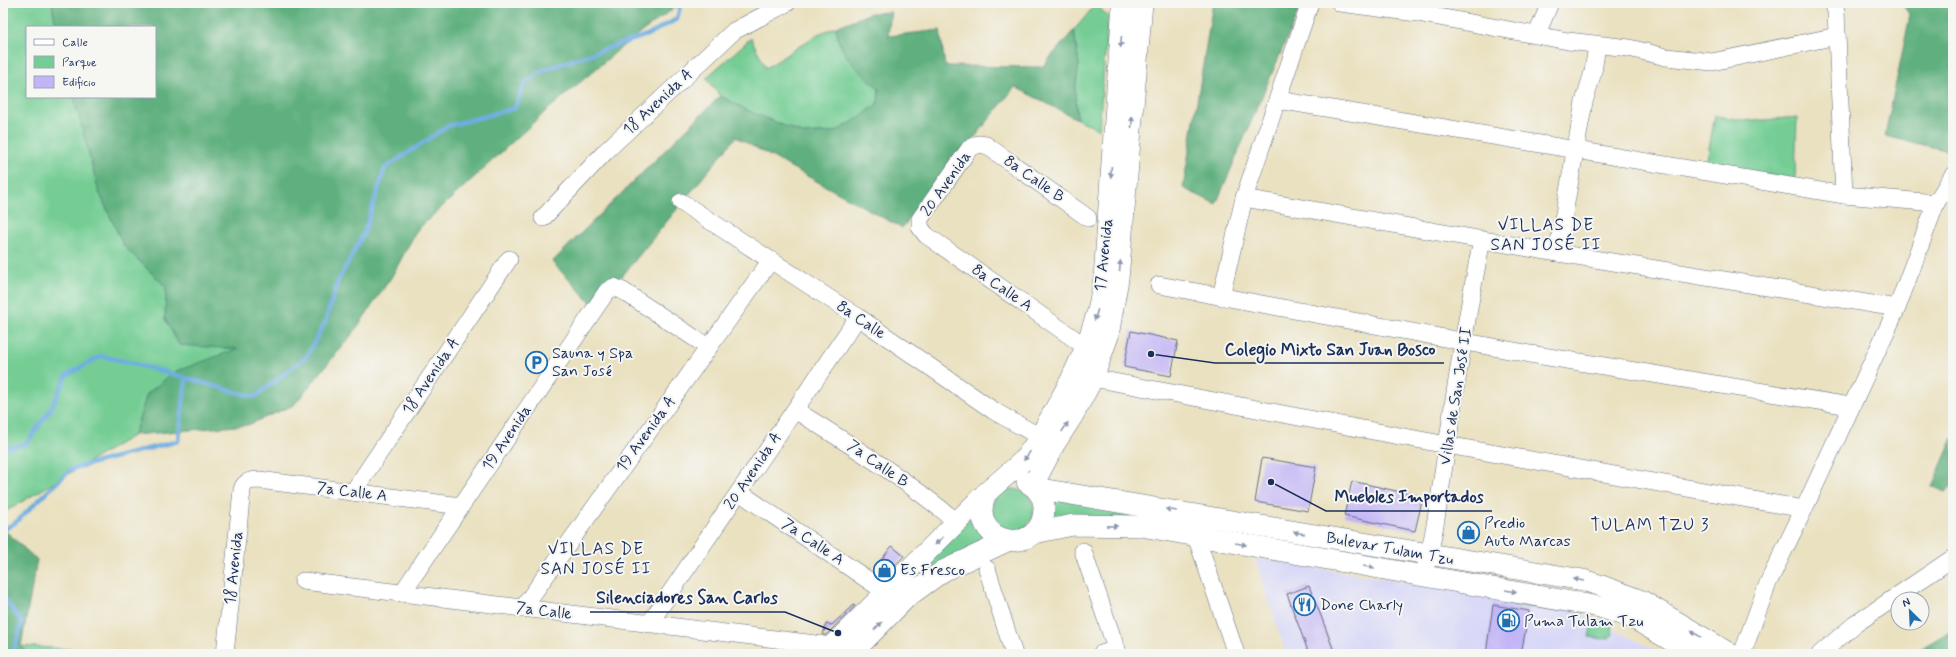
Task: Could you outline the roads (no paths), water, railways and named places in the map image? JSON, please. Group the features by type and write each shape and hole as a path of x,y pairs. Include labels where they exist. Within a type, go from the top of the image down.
{"main road":[{"name":"17 Avenida","path":"1002,480 1024,460 1040,437 1070,382 1086,346 1098,311 1104,279 1123,3"},
{"name":"17 Avenida","path":"1034,486 1055,443 1073,416 1093,378 1108,336 1118,279 1142,3"},
{"path":"1013,478 1023,480 1034,486 1041,496 1044,505 1044,515 1041,525 1034,533 1017,541 1007,541 942,571 837,651 887,593 958,523 986,493 1002,480 1013,478"},
{"name":"Bulevar Tulam Tzu","path":"1034,486 1429,556 1583,580 1642,601 1730,654"},
{"path":"986,493 982,503 981,513 984,522 993,534 1007,541"},
{"name":"Bulevar Tulam Tzu","path":"1034,533 1074,525 1141,526 1600,607 1633,618 1694,654"},
{"path":"1478,586 1484,564"}],"street":[{"name":"18 Avenida A","path":"543,218 606,151 734,31 787,3"},
{"path":"1221,297 1244,198 1310,3"},
{"path":"1340,3 1420,8 1454,21 1537,34 1568,41 1712,62 1837,36"},
{"path":"1537,34 1550,3"},
{"path":"1833,3 1836,11 1844,195"},
{"path":"1557,253 1577,149 1584,102 1593,72 1597,45"},
{"path":"1278,100 1844,195 1936,203"},
{"name":"8a Calle B","path":"978,144 986,145 1088,218"},
{"name":"20 Avenida","path":"920,227 920,219 969,149 978,144"},
{"path":"1742,654 1768,584 1897,308 1936,203 1953,175"},
{"path":"1244,198 1557,253 1897,308"},
{"name":"8a Calle","path":"681,202 858,317 994,411 1040,437"},
{"name":"8a Calle A","path":"920,227 926,235 1086,346"},
{"name":"Villas de San José II","path":"1423,576 1429,556 1442,484 1463,341 1482,240"},
{"name":"18 Avenida A","path":"353,492 508,259"},
{"name":"19 Avenida A","path":"522,608 771,260"},
{"path":"1158,285 1546,356 1850,406"},
{"name":"19 Avenida","path":"402,593 607,291 614,287 623,291 708,347"},
{"name":"20 Avenida A","path":"649,624 858,317"},
{"path":"1093,378 1447,445 1804,509"},
{"name":"7a Calle B","path":"795,410 869,456 958,523"},
{"name":"7a Calle A","path":"245,483 259,480 461,506"},
{"name":"18 Avenida","path":"225,654 242,490 245,483"},
{"name":"7a Calle A","path":"739,492 887,593"},
{"path":"1196,536 1236,654"},
{"path":"1083,551 1112,652"},
{"path":"1820,654 1854,625 1953,558"},
{"path":"987,569 1014,654"},
{"name":"7a Calle","path":"303,581 649,624 837,651"}],"waterway":[{"path":"3,449 26,444 50,410 67,375 101,356 140,365 255,397 307,356 325,322 338,281 364,233 385,168 448,126 515,108 524,84 543,70 647,35 677,19 681,3"},
{"path":"3,530 16,522 71,469 178,441 186,379"},
{"path":"3,597 22,622 13,654"}],"place":[{"name":"Colegio Mixto San Juan Bosco","path":"1151,354"},
{"name":"Sauna y Spa San José","path":"536,362"},
{"name":"Muebles Importados","path":"1271,482"},
{"name":"Predio Auto Marcas","path":"1468,532"},
{"name":"Es Fresco","path":"884,570"},
{"name":"Done Charly","path":"1304,605"},
{"name":"Puma Tulam Tzu","path":"1509,621"},
{"name":"Silenciadores San Carlos","path":"838,633"}],"district":[{"name":"VILLAS DE SAN JOSÉ II","path":"1546,235"},
{"name":"TULAM TZU 3","path":"1650,525"},
{"name":"VILLAS DE SAN JOSÉ II","path":"596,559"}]}
